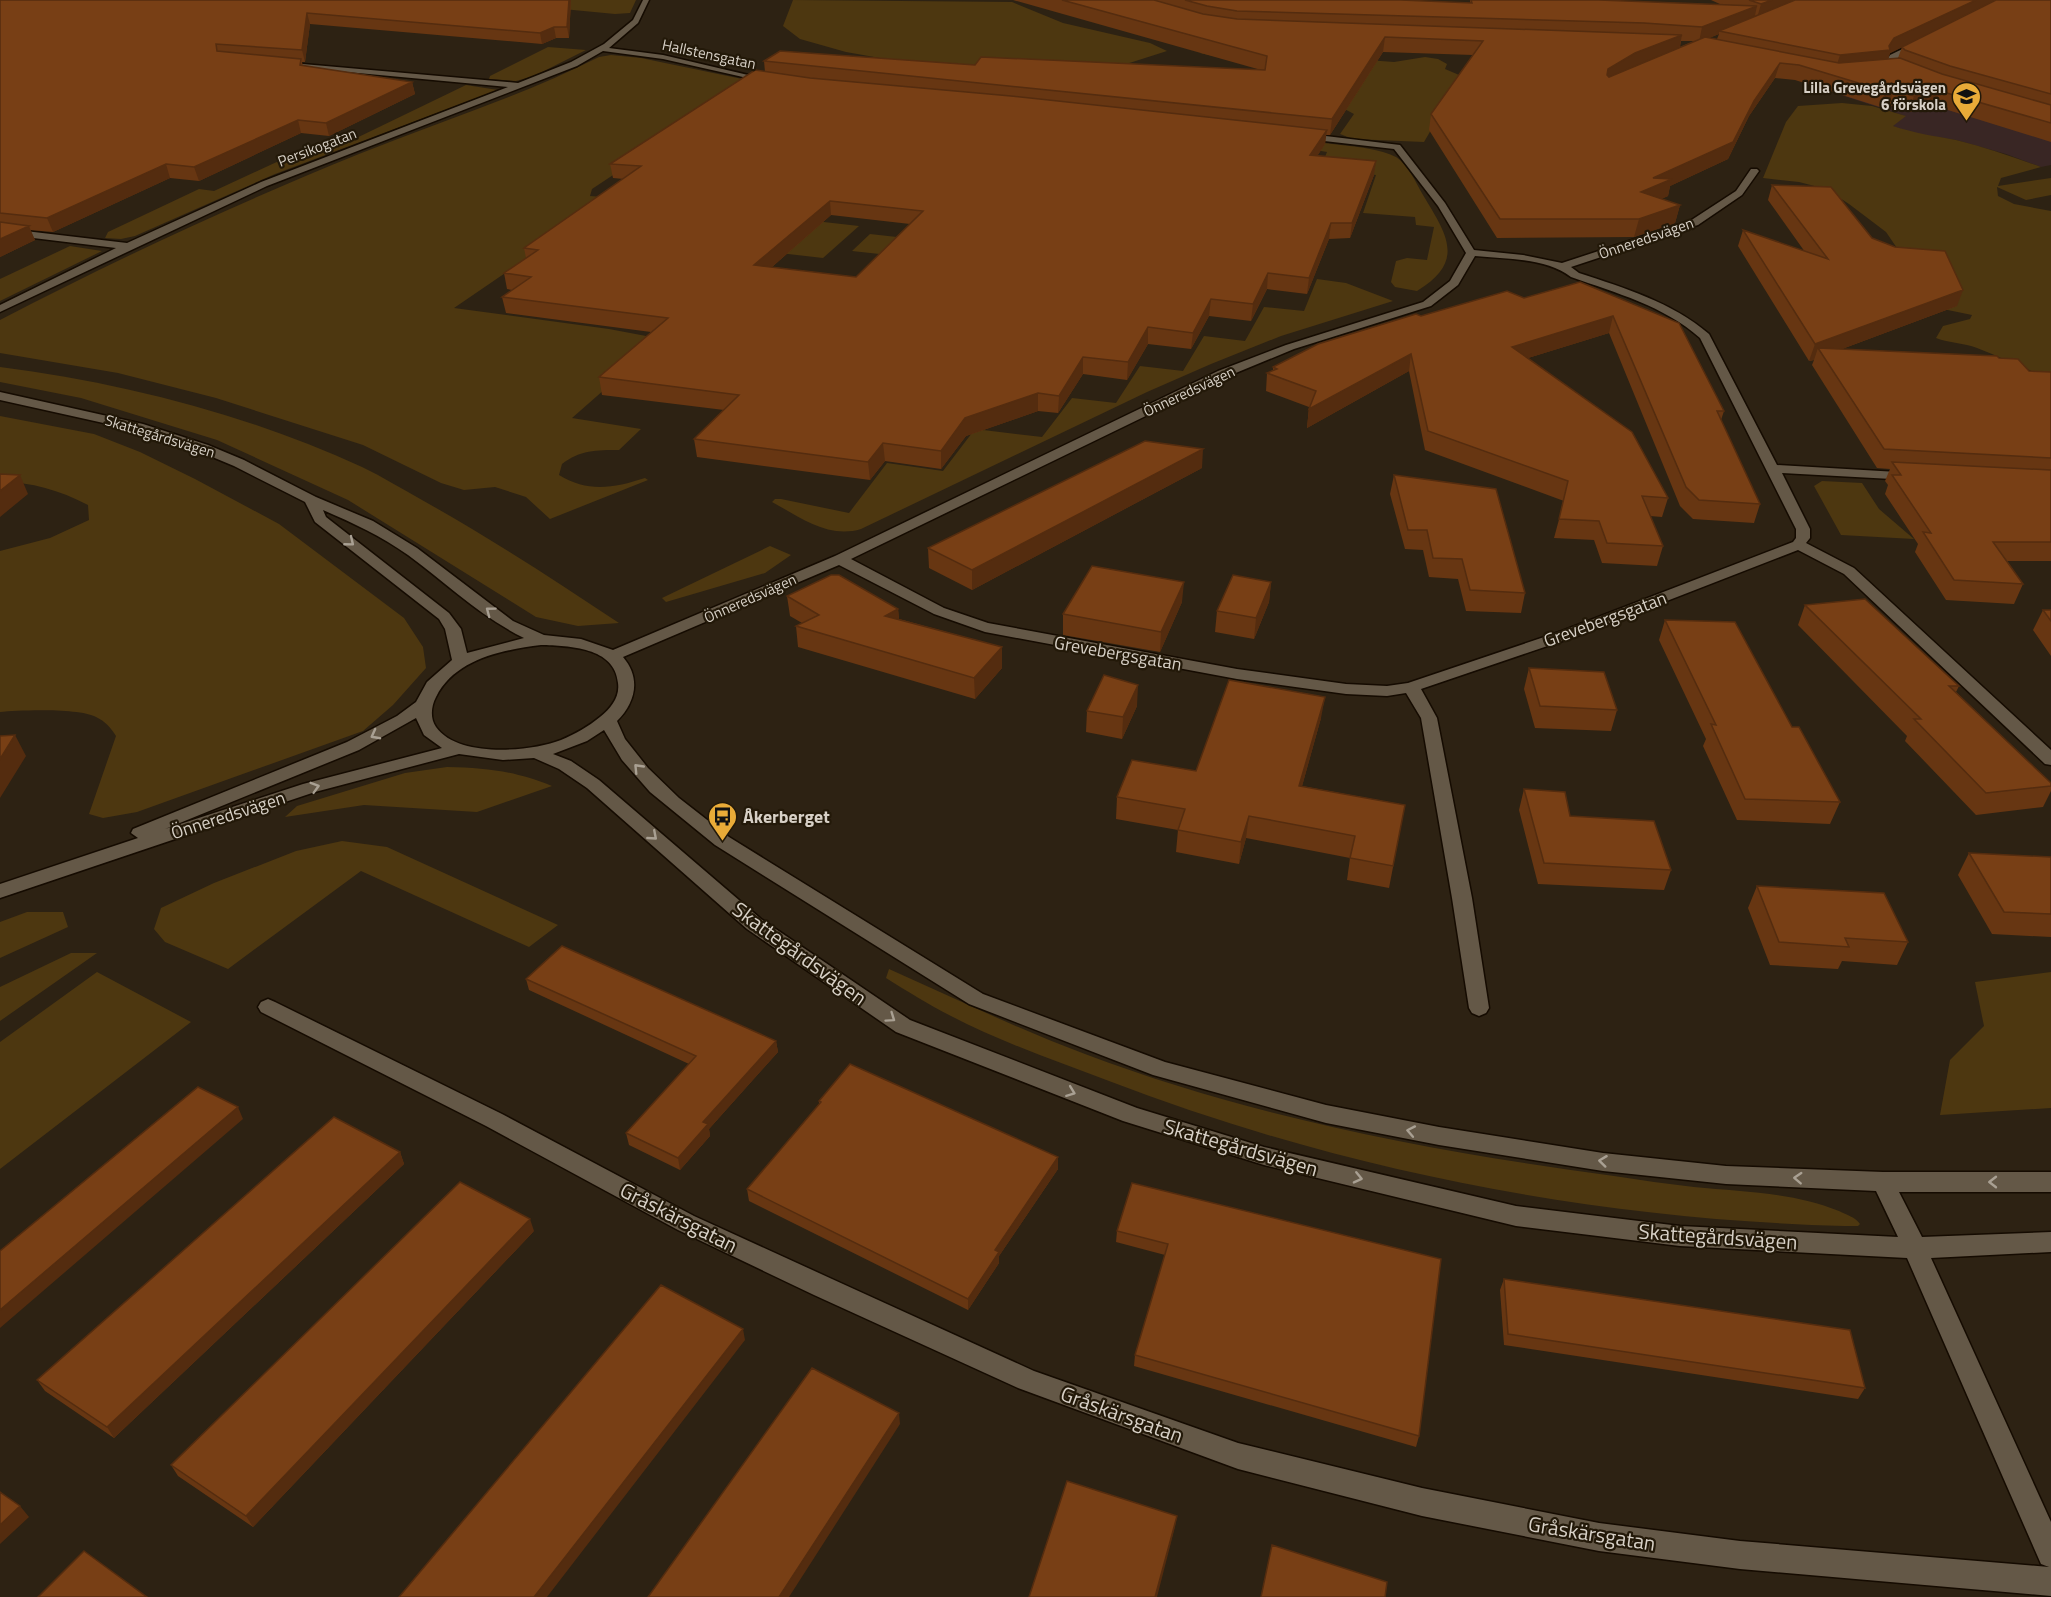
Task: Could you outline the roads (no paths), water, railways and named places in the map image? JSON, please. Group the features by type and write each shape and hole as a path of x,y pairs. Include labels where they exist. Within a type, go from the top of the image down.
{"street":[{"name":"Persikogatan","path":"0,309 128,246 264,184 573,64 602,49 635,21 641,15 646,0"},
{"path":"1878,70 1899,71 1890,62 1893,57 1928,40"},
{"name":"Hallstensgatan","path":"602,49 663,57 780,83"},
{"name":"Persikogatan","path":"269,63 521,86"},
{"path":"1286,134 1397,147 1442,205 1471,254 1533,260 1563,267 1575,275 1671,312 1698,329 1710,343 1803,529 1803,538 1798,545 1849,571 2051,760"},
{"name":"Önneredsvägen","path":"1563,267 1694,223 1739,193 1754,171"},
{"path":"0,231 128,246"},
{"name":"Önneredsvägen","path":"612,656 840,559 1222,374 1290,347 1427,304 1445,293 1457,281 1471,254"},
{"name":"Skattegårdsvägen","path":"0,396 83,413 172,437 240,463 311,500 368,524 507,624 541,640"},
{"path":"1774,469 1927,477"},
{"name":"Skattegårdsvägen","path":"311,500 320,519 444,616 453,629 461,663"},
{"name":"Grevebergsgatan","path":"840,559 939,611 985,627 1237,674 1387,691 1411,687 1568,634 1798,545"},
{"name":"Skattegårdsvägen","path":"541,640 583,644 612,656 623,668 627,680 627,693 608,720 571,742 536,752 499,755 459,749 440,740 428,729 423,717 424,704 430,690 441,678 461,663 496,648 541,640"},
{"path":"1411,687 1429,718 1462,898 1479,1008"},
{"name":"Önneredsvägen","path":"0,891 353,746 403,720 424,704"},
{"path":"608,720 615,740 635,765 692,819 722,841 976,999 1161,1070 1326,1114 1486,1144 1604,1162 1726,1174 1883,1182 2051,1182"},
{"name":"Önneredsvägen","path":"0,891 309,788 459,749"},
{"name":"Skattegårdsvägen","path":"536,752 565,765 593,784 754,924 903,1026 1131,1115 1264,1156 1516,1216 1680,1236 1915,1248 2051,1242"},
{"name":"Gråskärsgatan","path":"267,1007 494,1119 687,1223 823,1287 1027,1380 1238,1456 1422,1502 1599,1537 1740,1554 2051,1581"},
{"path":"1883,1182 1915,1248 2051,1554"}],"place":[{"name":"Lilla Grevegårdsvägen 6 förskola","path":"1967,122"},
{"name":"Åkerberget","path":"722,842"}]}
